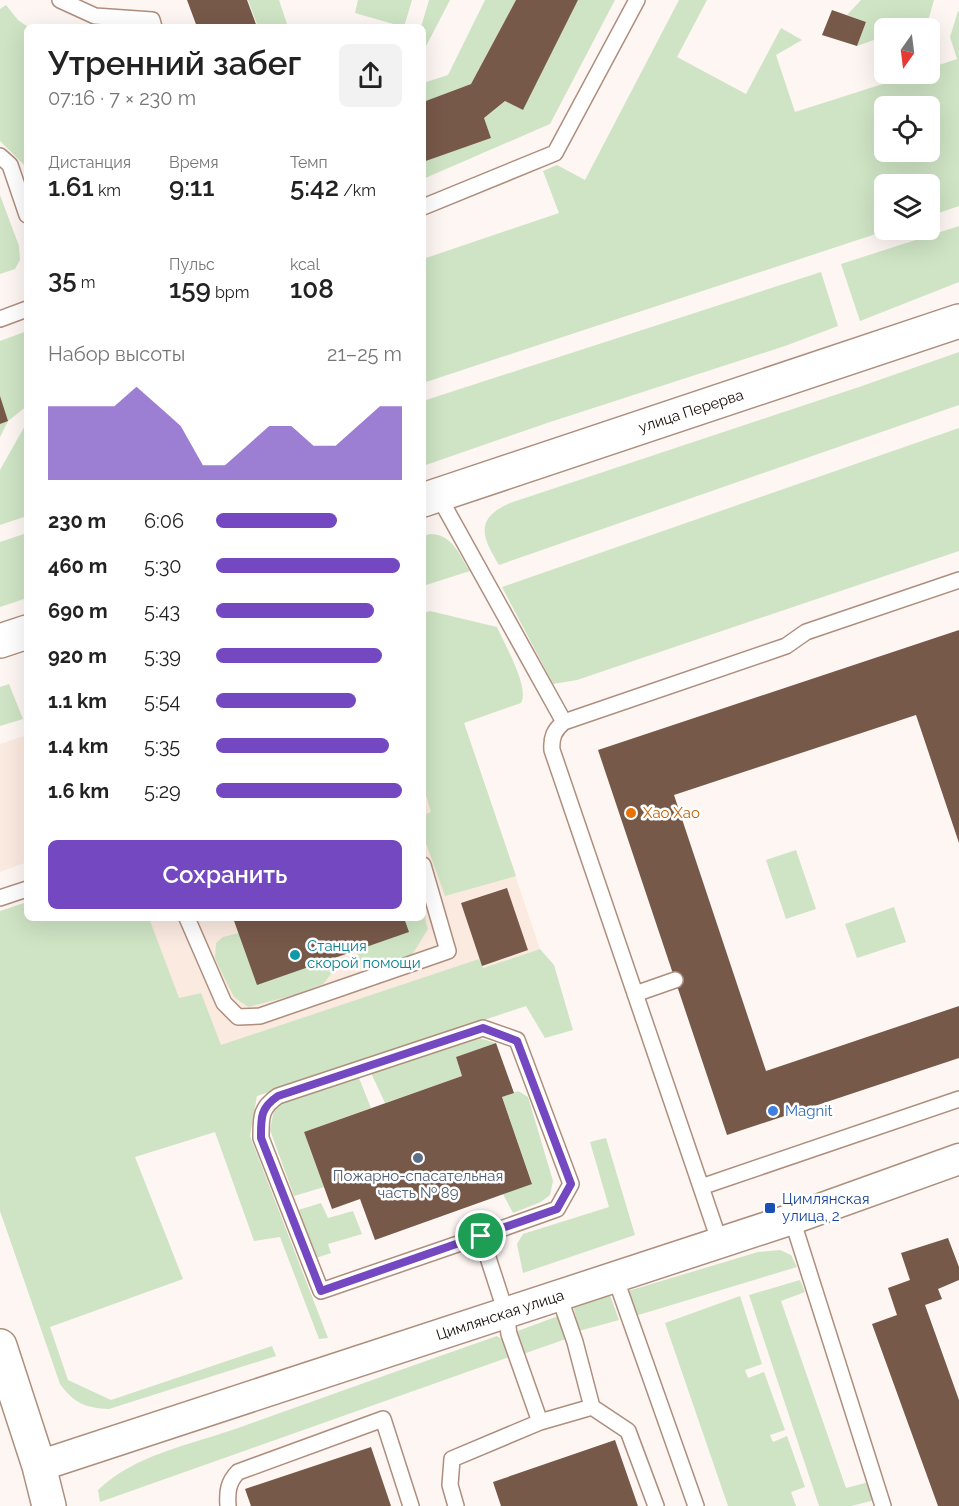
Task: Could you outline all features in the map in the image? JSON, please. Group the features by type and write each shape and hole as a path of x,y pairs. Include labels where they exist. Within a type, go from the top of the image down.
{"street":[{"name":"улица Перерва","path":"430,498 959,321"},
{"path":"0,641 24,633"},
{"name":"Цимлянская улица","path":"39,1466 792,1219 959,1159"},
{"path":"0,1346 39,1466 49,1506"}],"lane":[{"path":"60,0 95,16 152,20 153,24"},
{"path":"426,206 555,153 637,0"},
{"path":"0,156 10,165 24,206"},
{"path":"0,319 24,310"},
{"path":"430,498 564,722"},
{"path":"720,1243 552,750 554,733 564,722 786,646 806,632 959,580"},
{"path":"188,921 224,1003 238,1017 260,1016 448,951 426,876"},
{"path":"0,898 24,890"},
{"path":"635,994 675,980"},
{"path":"483,1028 517,1041 571,1184 557,1209 481,1236 321,1291 261,1138 261,1119 267,1103 278,1096 483,1028"},
{"path":"701,1187 959,1099"},
{"path":"792,1219 883,1506"},
{"path":"481,1236 506,1313 509,1334 540,1422"},
{"path":"615,1277 696,1506"},
{"path":"559,1296 576,1342 592,1407 628,1431 656,1506"},
{"path":"456,1506 450,1485 452,1459 540,1422 592,1407"},
{"path":"228,1506 227,1493 231,1480 238,1472 383,1419 411,1506"}],"shaded area":[{"path":"426,710 464,723 540,949 202,1062 150,921 426,921"},
{"path":"24,736 24,863 0,872 0,744"}],"green space":[{"path":"248,0 279,0 287,24 257,24"},
{"path":"358,0 412,0 405,24 394,24 355,13"},
{"path":"429,0 450,0 426,46 426,24 422,24"},
{"path":"485,0 516,0 471,84 426,101 426,82 448,75"},
{"path":"578,0 615,0 550,124 426,178 426,161 491,138 484,118 505,101 523,110"},
{"path":"679,0 707,0 677,57 746,94 781,28 802,40 776,55 795,112 883,84 940,84 940,65 957,59 950,37 959,12 959,206 940,213 940,174 874,174 874,235 426,382 426,258 559,213 543,171 557,165 585,180"},
{"path":"861,0 934,0 929,18 874,18 874,40 857,46 866,22 847,15"},
{"path":"6,5 24,24 24,165 0,141 0,9"},
{"path":"0,195 19,246 20,260 15,269 0,274"},
{"path":"959,226 959,282 860,321 841,264 916,240 940,240 940,232"},
{"path":"821,272 838,326 785,346 426,465 426,400"},
{"path":"24,332 24,408 8,421 0,437 0,341"},
{"path":"959,352 959,405 499,565 488,546 486,522 498,509 510,503"},
{"path":"24,427 24,517 0,525 0,470"},
{"path":"959,428 959,551 577,680 553,684 502,587"},
{"path":"24,534 24,599 0,607 0,542"},
{"path":"426,535 438,535 450,541 470,571 426,585"},
{"path":"430,611 497,627 519,677 523,696 521,703 464,723 516,876 445,896 426,843 426,814 431,812 426,795 426,612"},
{"path":"9,684 23,719 0,726 0,687"},
{"path":"796,850 816,909 786,919 766,860"},
{"path":"24,903 24,921 150,921 179,998 201,993 221,1045 479,959 483,968 540,949 554,965 573,1030 545,1038 526,1006 257,1096 250,1136 328,1338 319,1339 280,1237 254,1241 215,1132 135,1157 183,1279 50,1327 68,1380 111,1400 272,1346 276,1356 109,1409 93,1407 75,1400 60,1384 0,1211 0,911"},
{"path":"894,907 906,942 857,958 845,924"},
{"path":"400,921 426,921 428,929 412,955 365,968 355,951"},
{"path":"239,933 330,959 334,970 323,984 294,995 248,1007 234,997 215,958 216,943 223,937"},
{"path":"479,1038 496,1043 456,1057 462,1076 385,1103 371,1073"},
{"path":"359,1078 371,1108 304,1132 324,1187 294,1196 270,1130 274,1109 282,1102"},
{"path":"518,1091 528,1097 553,1181 550,1195 541,1202 513,1213 503,1194 532,1183 502,1097"},
{"path":"606,1138 635,1235 523,1273 517,1244 523,1234 609,1207 590,1142"},
{"path":"321,1203 328,1218 353,1211 362,1234 328,1244 331,1253 316,1258 298,1210"},
{"path":"780,1250 791,1255 797,1267 635,1316 628,1291 758,1252"},
{"path":"800,1280 805,1292 781,1301 846,1488 869,1482 875,1500 851,1506 819,1506 749,1295"},
{"path":"610,1295 619,1320 579,1331 573,1305"},
{"path":"740,1296 762,1364 745,1370 748,1378 764,1372 785,1430 770,1435 773,1442 787,1436 805,1487 791,1492 796,1506 728,1506 665,1323"},
{"path":"558,1316 566,1339 523,1354 515,1332"},
{"path":"497,1336 507,1343 512,1356 100,1502 98,1490 113,1478 146,1459"}],"building":[{"path":"187,0 247,0 256,24 196,24"},
{"path":"516,0 578,0 523,110 505,101 484,118 491,138 426,161 426,101 471,84"},
{"path":"832,10 866,22 857,46 822,35"},
{"path":"0,396 8,421 0,424"},
{"path":"959,630 959,843 916,715 674,795 766,1071 959,1006 959,1058 727,1135 598,750"},
{"path":"507,888 528,950 482,966 461,903"},
{"name":"Станция скорой помощи","path":"234,921 405,921 409,932 257,985"},
{"name":"Пожарно-спасательная часть № 89","path":"496,1043 514,1093 502,1097 532,1184 375,1240 360,1199 332,1209 304,1132 462,1076 456,1057"},
{"path":"948,1238 959,1267 959,1280 938,1289 942,1299 925,1305 959,1400 959,1506 938,1506 872,1324 897,1315 888,1288 910,1280 901,1253"},
{"path":"615,1440 638,1506 501,1506 493,1482"},
{"path":"371,1447 391,1506 251,1506 245,1489"}],"place":[{"name":"Хао Хао","path":"631,813"},
{"name":"Станция скорой помощи","path":"295,955"},
{"name":"Magnit","path":"773,1111"},
{"name":"Пожарно-спасательная часть № 89","path":"418,1158"},
{"name":"Цимлянская улица, 2","path":"770,1208"}],"route":[{"path":"483,1028 517,1041 571,1184 557,1209 481,1236 321,1291 261,1138 261,1119 267,1103 278,1096 483,1028"}]}
